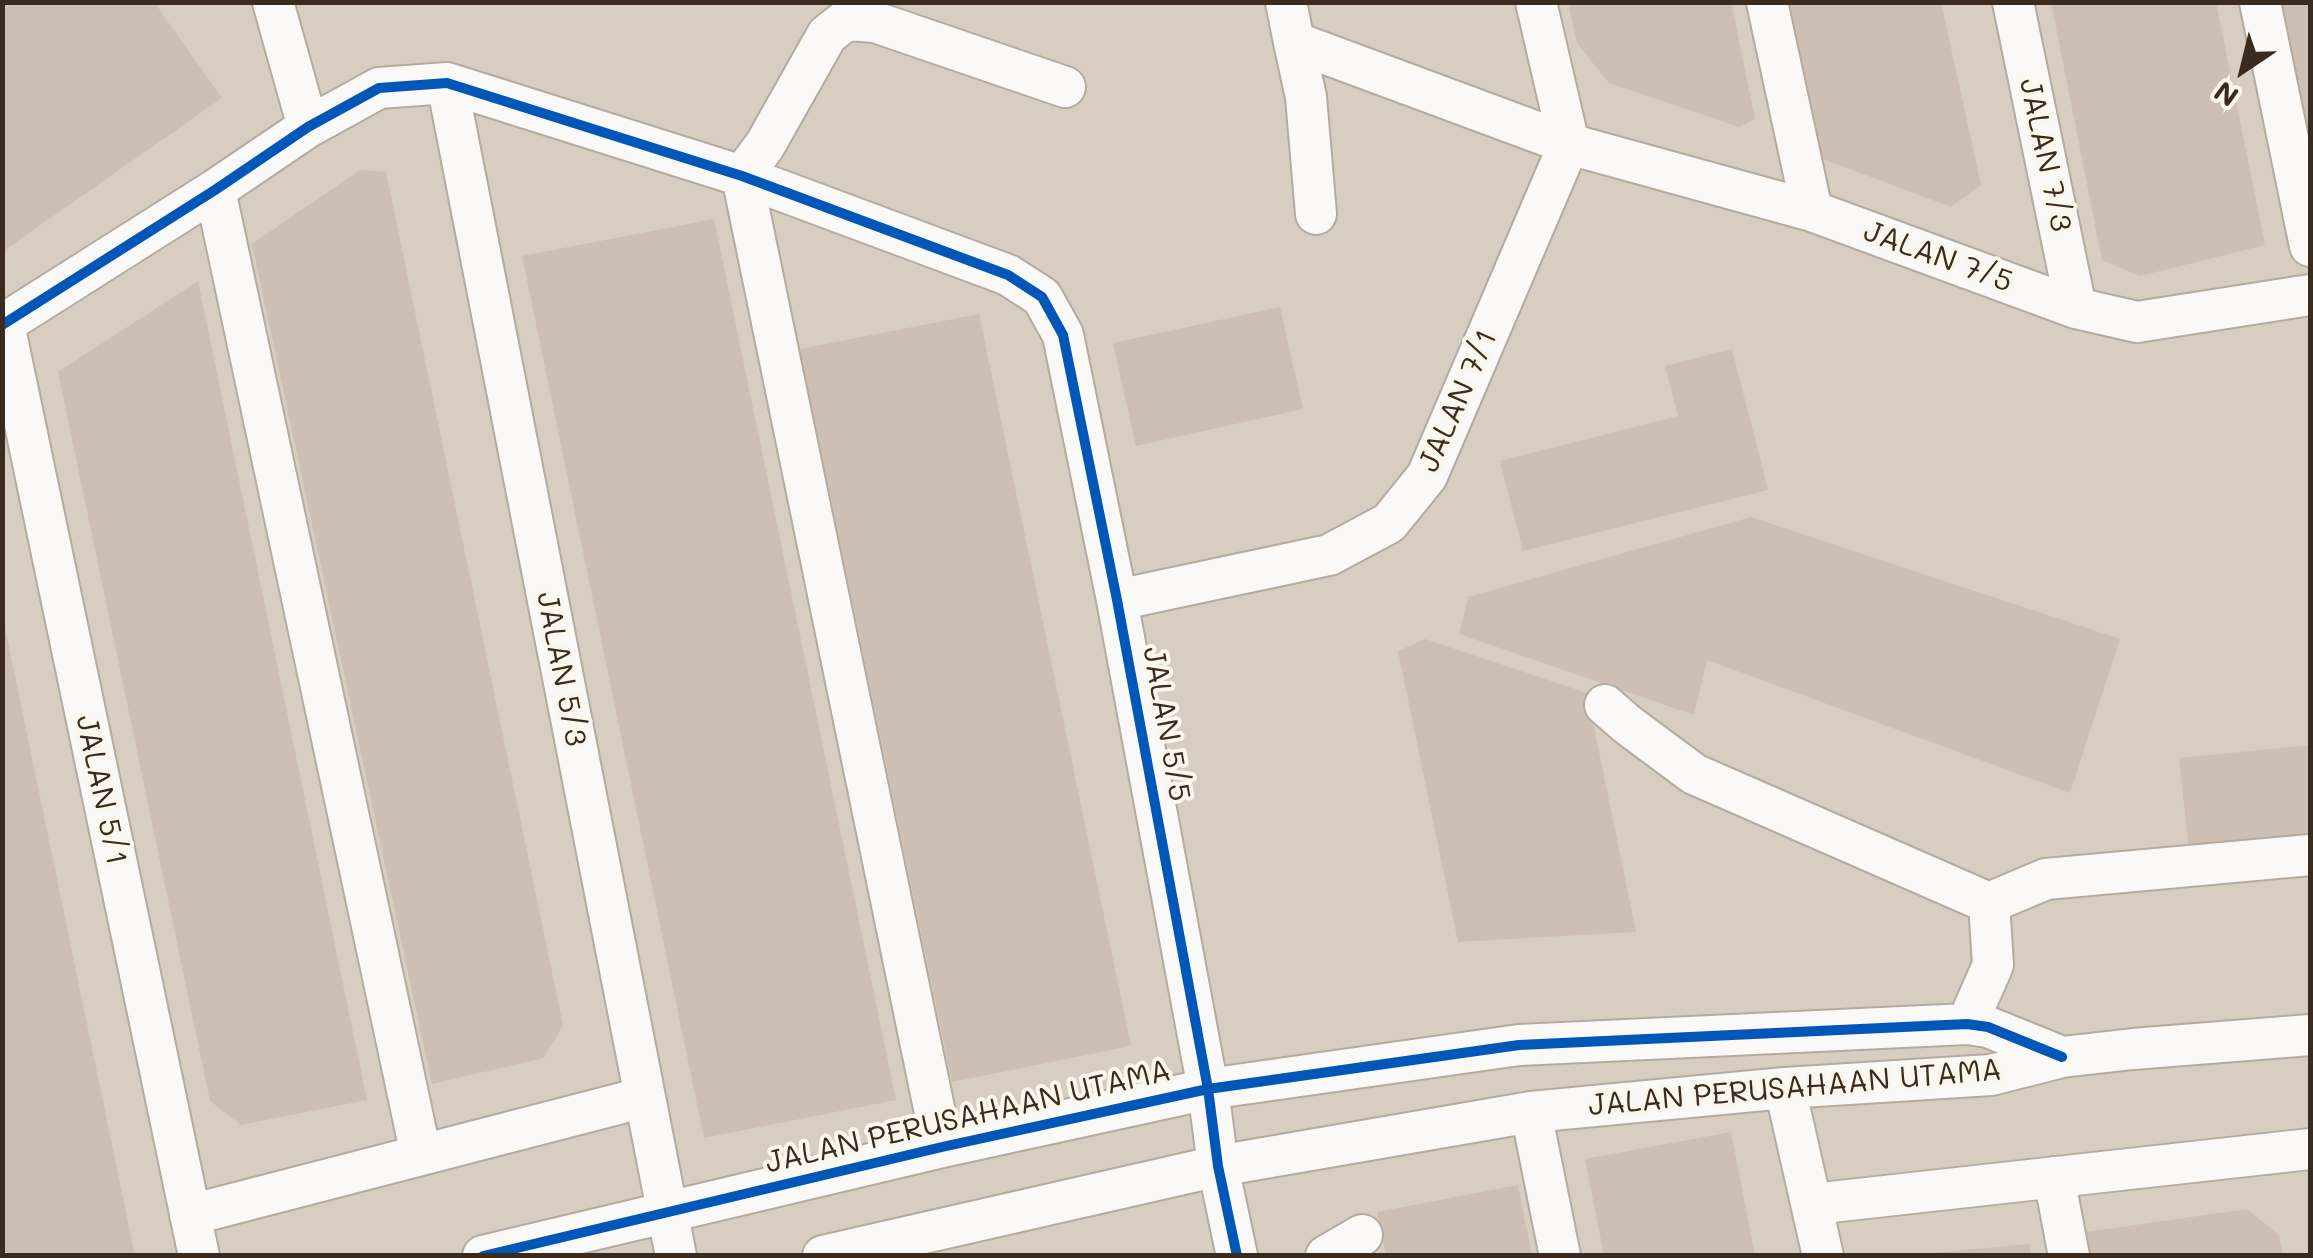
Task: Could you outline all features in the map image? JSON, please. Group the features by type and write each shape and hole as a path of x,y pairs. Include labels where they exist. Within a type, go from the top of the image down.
{"street":[{"path":"273,2 308,127"},
{"path":"1286,2 1306,98 1316,214"},
{"path":"1536,2 1569,144"},
{"path":"1767,2 1812,211"},
{"name":"JALAN 7/3","path":"2013,2 2076,308"},
{"path":"2260,2 2310,246"},
{"path":"942,1147 742,176 765,146 827,35 846,20 876,22 1064,87"},
{"name":"JALAN 7/5","path":"1294,42 1569,144 1812,211 2076,308 2137,322 2310,296"},
{"path":"3,325 308,127 379,88 447,82 742,176"},
{"name":"JALAN 5/3","path":"447,82 676,1256"},
{"name":"JALAN 7/1","path":"1118,600 1328,555 1389,523 1427,476 1569,144"},
{"name":"JALAN 5/5","path":"742,176 1008,275 1042,296 1063,335 1118,600 1237,1256"},
{"path":"214,190 421,1155"},
{"name":"JALAN 5/1","path":"3,325 199,1256"},
{"path":"1605,705 1694,774 1990,903 2046,879 2310,855"},
{"path":"1967,1024 1993,966 1990,903"},
{"name":"JALAN PERUSAHAAN UTAMA","path":"483,1256 1208,1088 1519,1045 1967,1024 1988,1027 2062,1058"},
{"name":"JALAN PERUSAHAAN UTAMA","path":"822,1256 1218,1166 1531,1112 1785,1088 1991,1074 2062,1058 2133,1049 2310,1036"},
{"path":"1785,1088 1823,1256"},
{"path":"190,1215 645,1097"},
{"path":"1531,1112 1560,1256"},
{"path":"1812,1204 2310,1149"},
{"path":"2054,1178 2069,1256"},
{"path":"1326,1256 1362,1235"}],"shaded area":[{"path":"2,3 2310,3 2310,1255 3,1255"}],"building":[{"path":"2,2 154,2 222,98 2,252"},
{"path":"1568,2 1731,2 1755,119 1739,127 1609,83 1577,43"},
{"path":"1783,2 1941,2 1981,185 1951,207 1815,156"},
{"path":"2051,2 2216,2 2265,245 2140,276 2102,260"},
{"path":"2276,2 2310,2 2310,163"},
{"path":"360,170 386,172 563,1025 544,1058 432,1084 252,244"},
{"path":"714,219 896,1100 704,1138 522,256"},
{"path":"198,281 367,1100 241,1125 210,1101 58,372"},
{"path":"1280,307 1303,409 1136,446 1113,343"},
{"path":"979,314 1131,1046 952,1082 800,349"},
{"path":"1732,349 1768,490 1523,551 1500,461 1678,416 1665,366"},
{"path":"1751,517 2120,639 2070,793 1707,660 1694,715 1459,634 1468,597"},
{"path":"4,623 135,1256 2,1256"},
{"path":"1425,639 1587,693 1636,932 1458,942 1398,651"},
{"path":"2310,745 2310,848 2190,860 2179,758"},
{"path":"1731,1132 1755,1256 1604,1256 1585,1159"},
{"path":"1518,1185 1532,1256 1386,1256 1377,1212"},
{"path":"2247,1209 2279,1235 2283,1256 2091,1256 2086,1232"},
{"path":"2029,1244 2031,1256 1932,1256 1932,1253"}],"cycle path":[{"path":"2,325 308,127 379,88 447,83 742,176 1008,275 1042,297 1063,335 1117,600 1237,1256"},
{"path":"483,1256 942,1147 1208,1089 1519,1045 1967,1024 1988,1027 2062,1057"}]}
